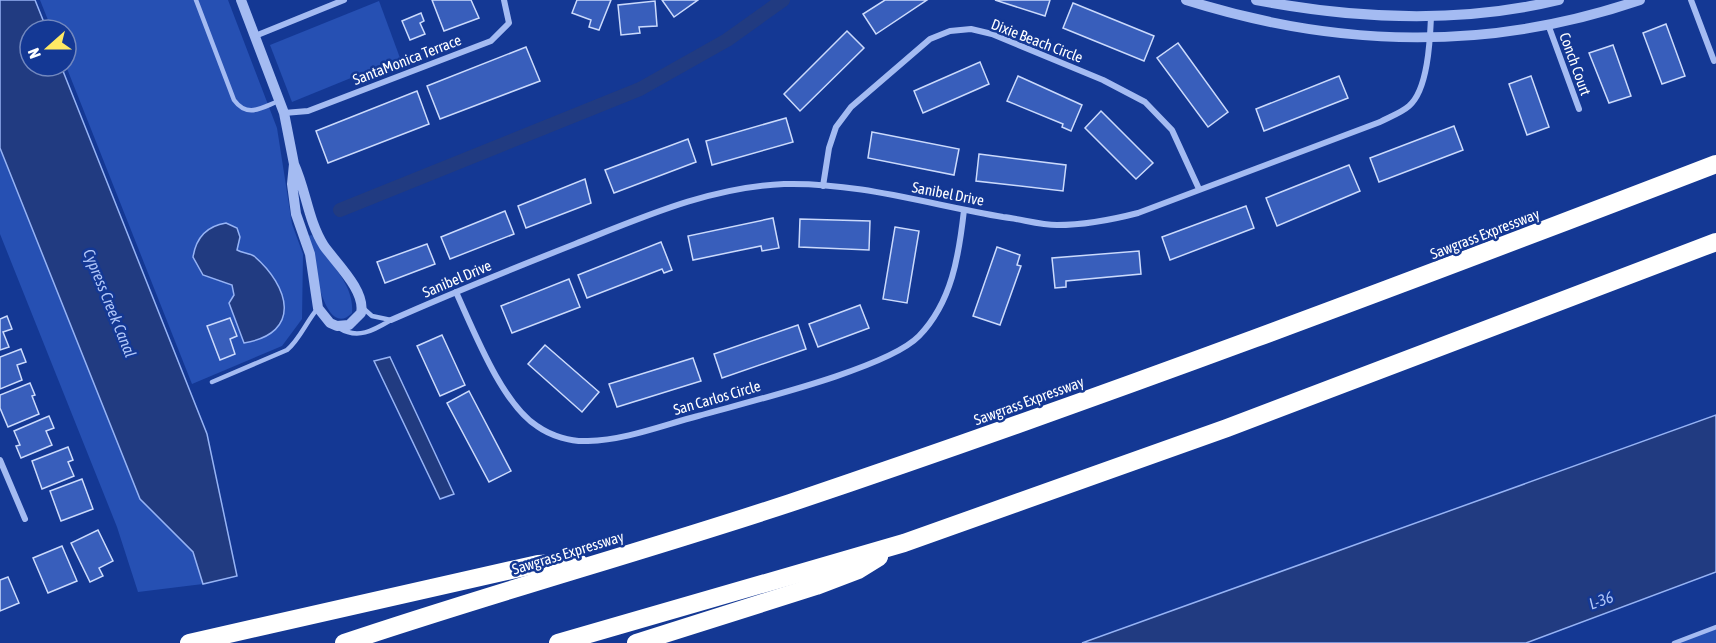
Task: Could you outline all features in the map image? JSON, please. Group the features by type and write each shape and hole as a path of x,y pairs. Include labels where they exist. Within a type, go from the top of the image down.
{"highway":[{"name":"Sawgrass Expressway","path":"344,643 609,560 957,446 1378,294 1716,164"},
{"path":"558,643 904,543 1227,428 1716,242"},
{"path":"636,643 816,586 858,570 904,543"},
{"path":"189,643 538,564 609,560"}],"street":[{"path":"241,0 281,100 294,164 314,225 323,244 346,272 362,308 355,322 337,326 323,318 318,308 310,254 296,214 292,184 294,164"},
{"path":"255,36 344,0"},
{"name":"SantaMonica Terrace","path":"284,113 308,111 491,41 509,23 504,0"},
{"path":"1186,0 1230,14 1293,27 1356,35 1430,39 1488,36 1549,27 1640,0"},
{"path":"1256,0 1356,15 1431,17 1483,13 1559,0"},
{"path":"1691,0 1714,61"},
{"name":"Sanibel Drive","path":"391,320 653,213 698,197 754,187 785,184 823,186 884,194 1055,225 1098,223 1138,213 1380,122 1410,106 1422,84 1430,39 1431,17"},
{"name":"Conch Court","path":"1549,27 1579,109"},
{"name":"Dixie Beach Circle","path":"823,186 829,148 836,127 851,107 930,39 950,31 971,30 992,34 1083,71 1127,90 1145,102 1172,130 1199,189"},
{"name":"San Carlos Circle","path":"456,292 489,361 514,404 536,426 560,437 586,442 612,439 765,397 871,363 896,352 918,337 937,314 958,258 964,210"},
{"path":"0,460 25,519"}],"lane":[{"path":"195,0 234,100 247,111 256,111 281,100"},
{"path":"212,382 286,350 294,344 307,321 318,308"},
{"path":"362,308 372,316 391,320"},
{"name":"Sanibel Drive","path":"337,326 348,333 358,334 374,330 391,320"},
{"path":"1674,643 1716,627"}],"shaded area":[{"path":"40,0 228,0 277,128 292,224 303,254 302,319 282,346 192,384 71,78 78,78 78,18 47,18"},
{"path":"379,1 400,58 292,102 270,45"},
{"path":"0,148 140,499 193,552 203,584 138,592 117,527 0,234"},
{"path":"312,235 349,291 352,313 342,319 333,316 321,292 308,236"},
{"path":"1716,627 1716,643 1674,643"}],"water":[{"name":"Cypress Creek Canal","path":"0,0 35,0 42,18 18,18 18,78 66,78 207,434 237,576 203,584 193,552 140,499 0,148"},
{"path":"226,223 237,228 240,237 237,250 254,256 276,281 282,294 284,307 282,319 275,329 263,338 244,343 229,303 234,295 232,285 203,275 193,257 194,250 204,234 213,227"},
{"path":"390,357 454,494 440,499 374,361"},
{"name":"L-36","path":"1716,415 1716,572 1526,643 1082,643"}],"building":[{"path":"432,0 471,0 479,18 444,31"},
{"path":"577,0 611,0 599,30 589,27 591,20 572,13"},
{"path":"662,0 698,0 674,17"},
{"path":"885,0 927,0 876,34 863,14"},
{"path":"995,0 1050,0 1045,16"},
{"path":"655,1 657,26 639,27 640,33 621,35 618,5"},
{"path":"1073,3 1154,36 1144,61 1063,28"},
{"path":"421,13 424,21 420,23 425,34 410,40 402,21"},
{"path":"1666,24 1685,76 1662,84 1643,33"},
{"path":"847,31 864,48 800,111 784,94"},
{"path":"1178,43 1228,112 1208,127 1157,58"},
{"path":"1613,45 1631,96 1609,103 1589,53"},
{"path":"526,47 540,81 440,119 427,86"},
{"path":"980,62 989,84 923,113 914,91"},
{"path":"1018,76 1082,105 1071,131 1062,127 1063,124 1007,101"},
{"path":"1339,76 1348,98 1264,131 1256,109"},
{"path":"1531,76 1549,127 1527,135 1509,84"},
{"path":"417,91 429,124 328,163 316,131"},
{"path":"1101,111 1153,163 1136,179 1085,128"},
{"path":"786,118 793,142 712,165 706,141"},
{"path":"1454,126 1463,150 1379,182 1370,158"},
{"path":"872,132 959,149 954,175 868,158"},
{"path":"688,139 696,162 614,193 605,170"},
{"path":"979,154 1066,165 1063,191 976,181"},
{"path":"1349,165 1360,191 1277,226 1266,198"},
{"path":"585,179 591,203 526,228 518,206"},
{"path":"1246,206 1254,228 1170,260 1162,237"},
{"path":"505,211 514,234 450,259 441,237"},
{"path":"773,218 779,248 762,251 761,246 693,260 688,236"},
{"path":"800,219 870,221 869,250 799,247"},
{"path":"895,227 919,231 907,303 883,299"},
{"path":"661,242 672,270 664,273 662,269 587,298 578,275"},
{"path":"427,244 435,264 385,283 377,262"},
{"path":"997,247 1020,255 1017,265 1021,266 1000,325 973,316"},
{"path":"1139,251 1141,274 1066,281 1066,287 1055,288 1052,258"},
{"path":"569,279 580,307 512,333 501,306"},
{"path":"860,305 869,328 818,347 809,324"},
{"path":"7,316 12,329 3,332 9,347 0,350 0,319"},
{"path":"230,318 237,336 230,339 235,354 220,360 207,326"},
{"path":"798,325 806,349 722,378 714,354"},
{"path":"442,335 465,385 440,396 417,346"},
{"path":"545,345 599,392 582,412 528,364"},
{"path":"21,349 26,362 17,365 22,380 0,389 0,357"},
{"path":"693,358 701,381 617,407 609,384"},
{"path":"30,383 39,414 8,427 0,408 0,395"},
{"path":"469,391 511,471 489,482 447,403"},
{"path":"49,416 54,428 46,431 52,445 21,458 16,446 20,445 14,431"},
{"path":"68,447 73,460 68,462 74,476 42,489 32,461"},
{"path":"82,479 93,509 61,521 50,491"},
{"path":"98,530 113,561 99,568 103,576 90,582 71,543"},
{"path":"62,546 77,581 48,593 33,558"},
{"path":"8,577 19,603 0,611 0,580"}],"waterway":[{"path":"340,210 640,89 727,40 783,0"}]}
